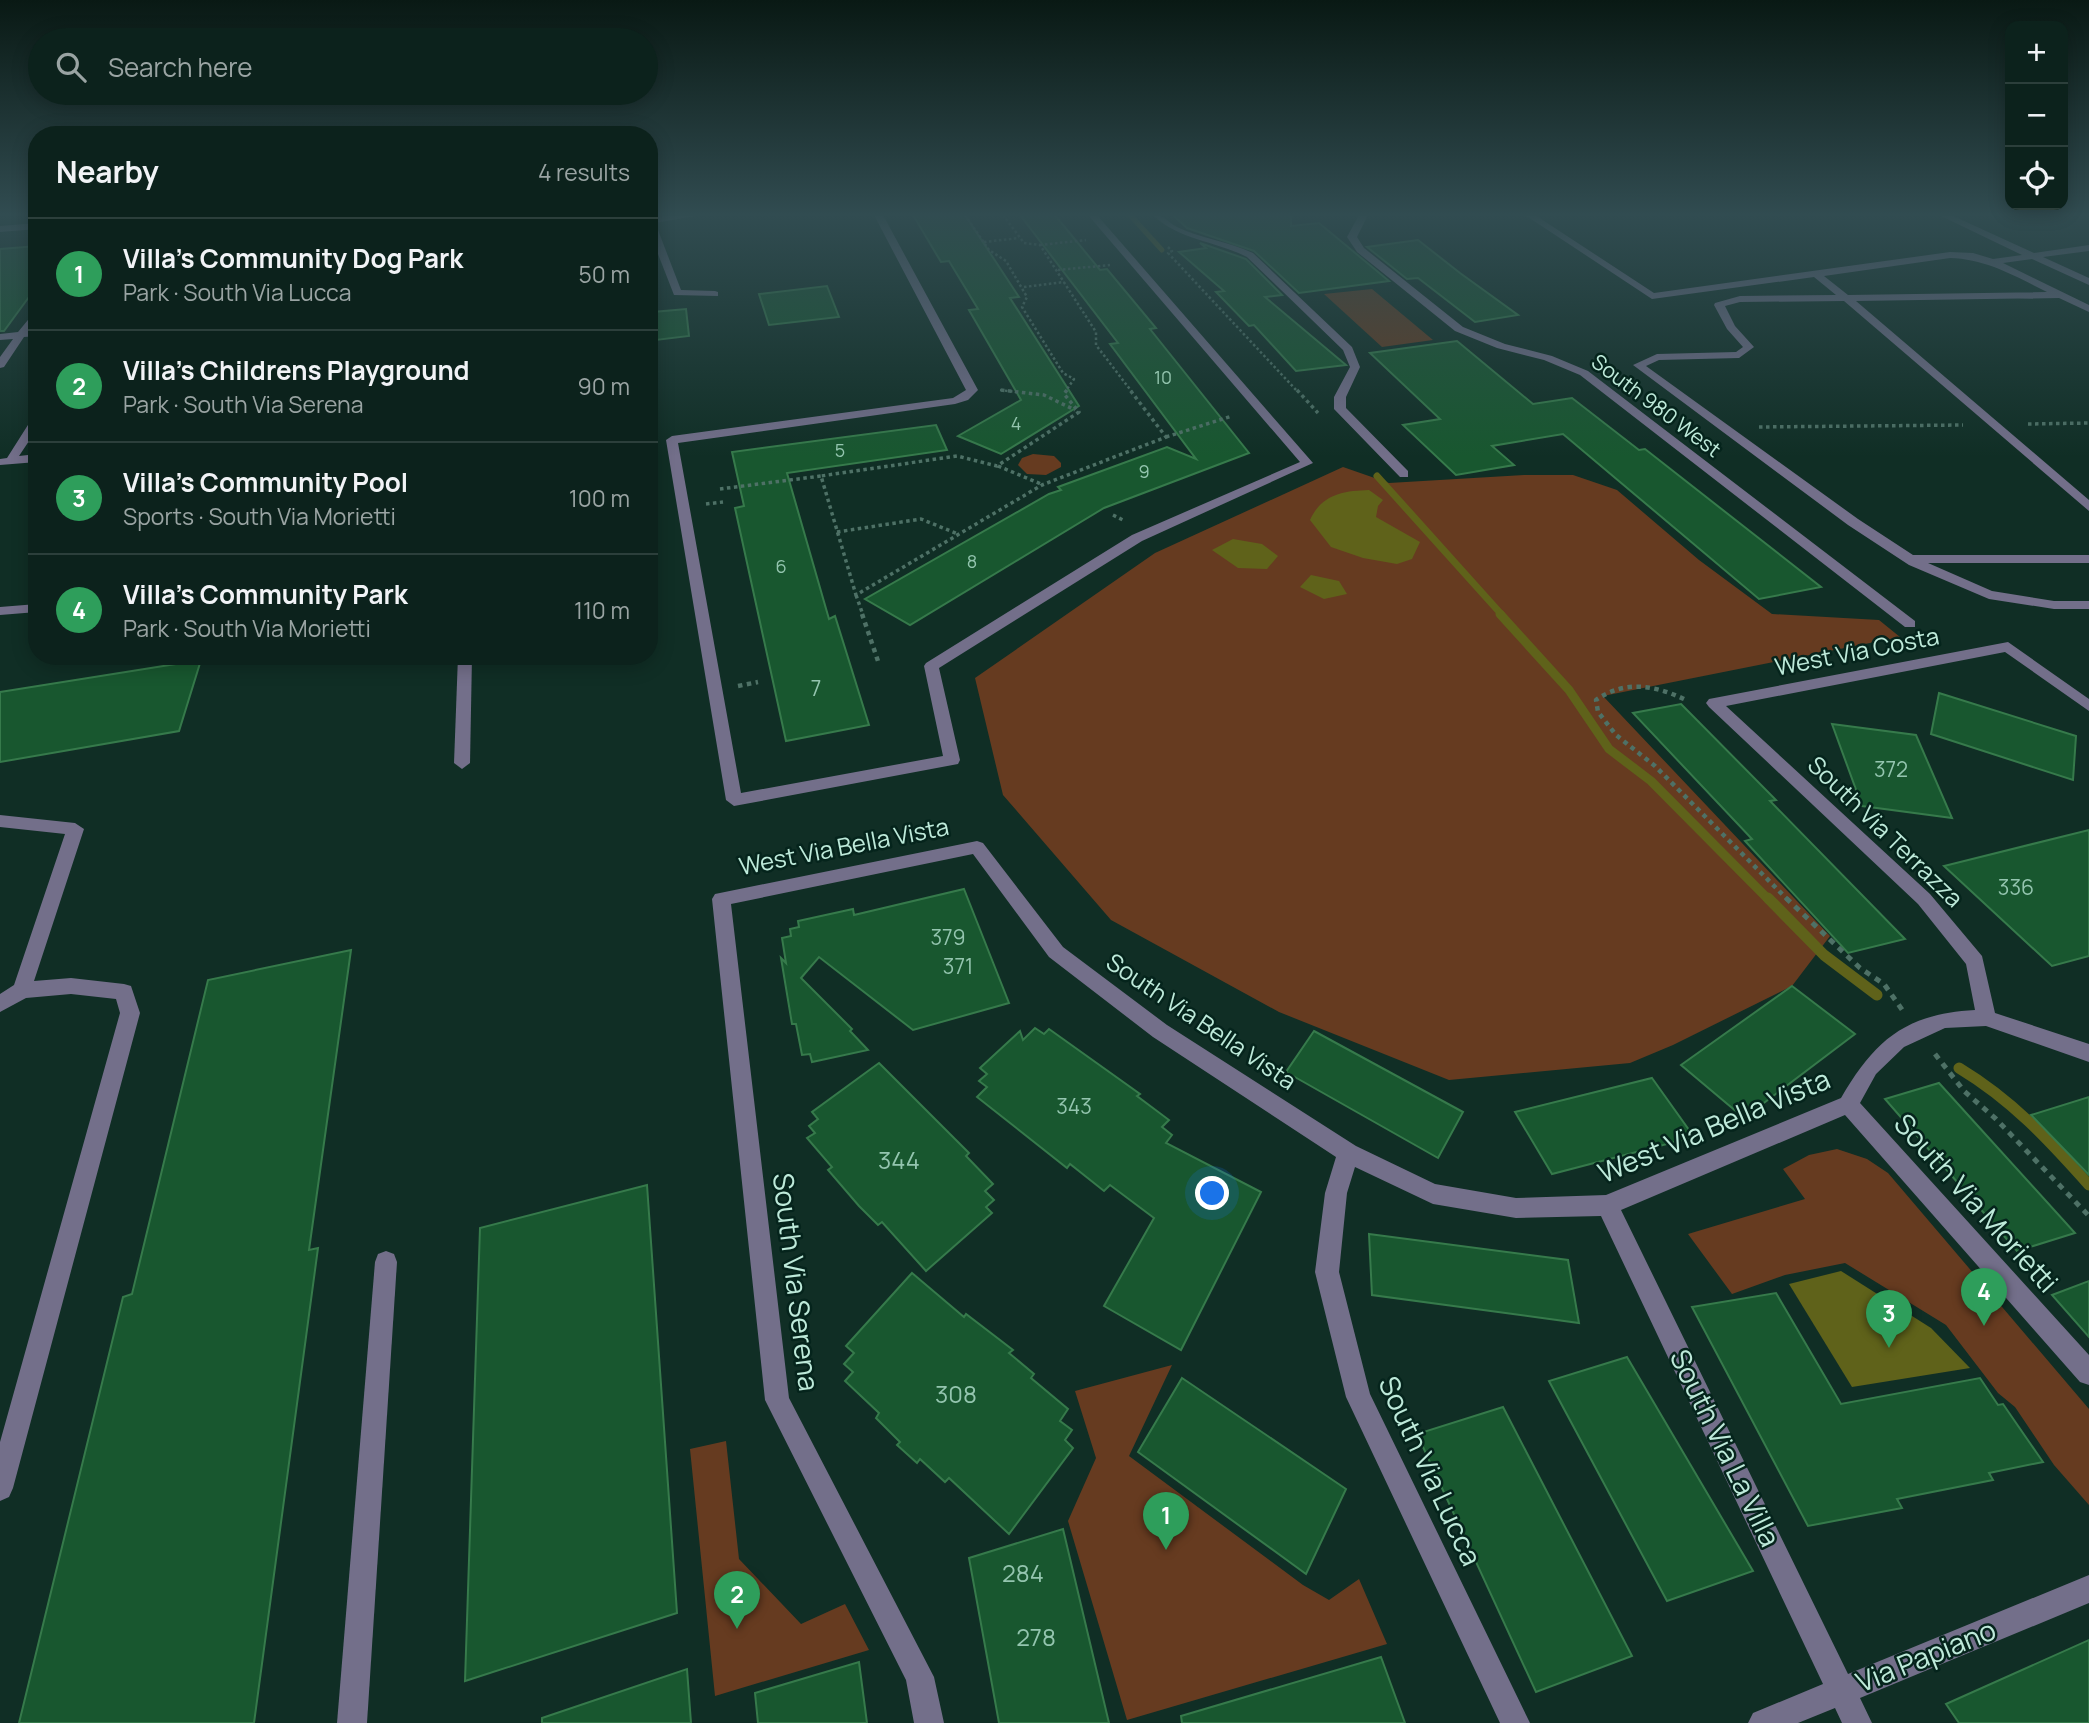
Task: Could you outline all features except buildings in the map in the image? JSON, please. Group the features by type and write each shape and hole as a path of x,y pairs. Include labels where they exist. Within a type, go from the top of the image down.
{"street":[{"path":"921,295 972,390 964,398 673,440 734,800 952,760 930,666 1137,538 1307,463 1162,295"},
{"path":"1292,295 1348,349 1355,367 1340,397 1340,409 1404,474"},
{"name":"South 980 West","path":"1417,295 1460,329 1501,346 1548,358 1584,373 1909,624"},
{"path":"1844,295 2089,507"},
{"path":"2030,295 1740,299 1719,305 1731,327 1749,347 1739,355 1657,357 1638,365 1853,522 1910,559 1989,594 2054,605 2089,605"},
{"path":"2060,295 2089,309"},
{"path":"0,365 28,324"},
{"path":"0,337 28,334"},
{"path":"5,462 28,431"},
{"path":"5,462 28,459"},
{"path":"1910,559 2089,559"},
{"path":"0,611 28,609"},
{"name":"West Via Costa","path":"1714,703 2008,647 2089,706"},
{"path":"463,763 465,665"},
{"name":"South Via Terrazza","path":"1714,703 1924,899 1975,961 1986,1018"},
{"path":"0,821 75,829 22,990"},
{"name":"West Via Bella Vista","path":"722,899 977,847"},
{"name":"South Via Bella Vista","path":"977,847 1056,952 1160,1031 1348,1153 1433,1194"},
{"name":"South Via Serena","path":"722,899 777,1399 920,1677 929,1723"},
{"path":"0,1004 22,990 71,986 124,992 130,1013 0,1488"},
{"path":"1986,1018 2089,1053"},
{"name":"West Via Bella Vista","path":"1433,1194 1516,1208 1607,1205 1847,1104 1869,1068 1897,1041 1943,1020 1986,1018"},
{"name":"South Via Morietti","path":"1847,1104 2089,1373"},
{"name":"South Via Lucca","path":"1348,1153 1336,1193 1327,1272 1357,1398 1515,1723"},
{"name":"South Via La Villa","path":"1607,1205 1857,1723"},
{"path":"352,1723 386,1262"},
{"name":"Via Papiano","path":"1763,1723 2089,1589"},
{"name":"South Via La Villa","path":"1842,1691 1869,1723"}],"path":[{"path":"1027,295 1022,307 1063,373 1074,379 1064,394 1079,412"},
{"path":"1072,295 1096,332 1096,345 1166,437"},
{"path":"1208,295 1325,421"},
{"path":"1000,390 1044,395 1079,412"},
{"path":"997,466 1079,412"},
{"path":"856,595 1042,485 1166,437 1232,416"},
{"path":"1723,427 2089,423"},
{"path":"720,489 957,456 997,466 1042,485"},
{"path":"1021,476 1026,473"},
{"path":"821,476 879,664"},
{"path":"837,532 920,519 958,534"},
{"path":"1684,699 1665,689 1642,685 1607,691 1596,700 1598,712 1616,734 1655,766 1815,927 1860,968 1884,984 1903,1012"},
{"path":"1935,1054 1964,1091 1996,1119 2089,1216"}],"shaded area":[{"path":"1326,295 1380,295 1433,340 1382,347"},
{"path":"1033,454 1054,456 1061,463 1061,467 1046,475 1027,474 1018,465 1022,458"},
{"path":"1343,467 1389,483 1524,475 1573,475 1617,490 1699,560 1772,614 1879,620 1900,637 1603,696 1830,936 1792,986 1673,1045 1630,1063 1449,1080 1279,1012 1111,920 1003,795 975,678 1155,553"},
{"path":"1369,490 1383,500 1378,506 1376,517 1420,542 1412,559 1397,564 1363,558 1331,547 1310,520 1327,499 1350,491"},
{"path":"1233,539 1262,544 1278,556 1267,569 1238,568 1212,550"},
{"path":"1311,575 1339,581 1347,594 1324,599 1300,587"},
{"path":"1837,1149 1867,1159 1888,1173 2089,1409 2089,1505 2054,1465 2015,1407 1998,1393 1946,1325 1845,1263 1785,1275 1732,1294 1688,1234 1805,1199 1783,1169 1809,1155"},
{"path":"1841,1271 1931,1328 1970,1368 1852,1387 1789,1284"},
{"path":"1172,1365 1129,1456 1303,1585 1329,1600 1359,1579 1387,1644 1127,1720 1068,1521 1096,1458 1075,1391"},
{"path":"726,1441 739,1559 801,1624 845,1604 869,1650 715,1696 690,1449"}],"waterway":[{"path":"1377,476 1502,615"},
{"path":"1500,614 1569,690 1609,749 1651,781 1769,900"},
{"path":"1768,898 1824,955 1877,995"},
{"path":"1959,1068 1996,1093 2028,1121 2089,1185"}],"place":[{"name":"Villa's Community Park","path":"1984,1326"},
{"name":"Villa's Community Pool","path":"1889,1348"},
{"name":"Villa's Community Dog Park","path":"1166,1550"},
{"name":"Villa's Childrens Playground","path":"737,1629"}]}
